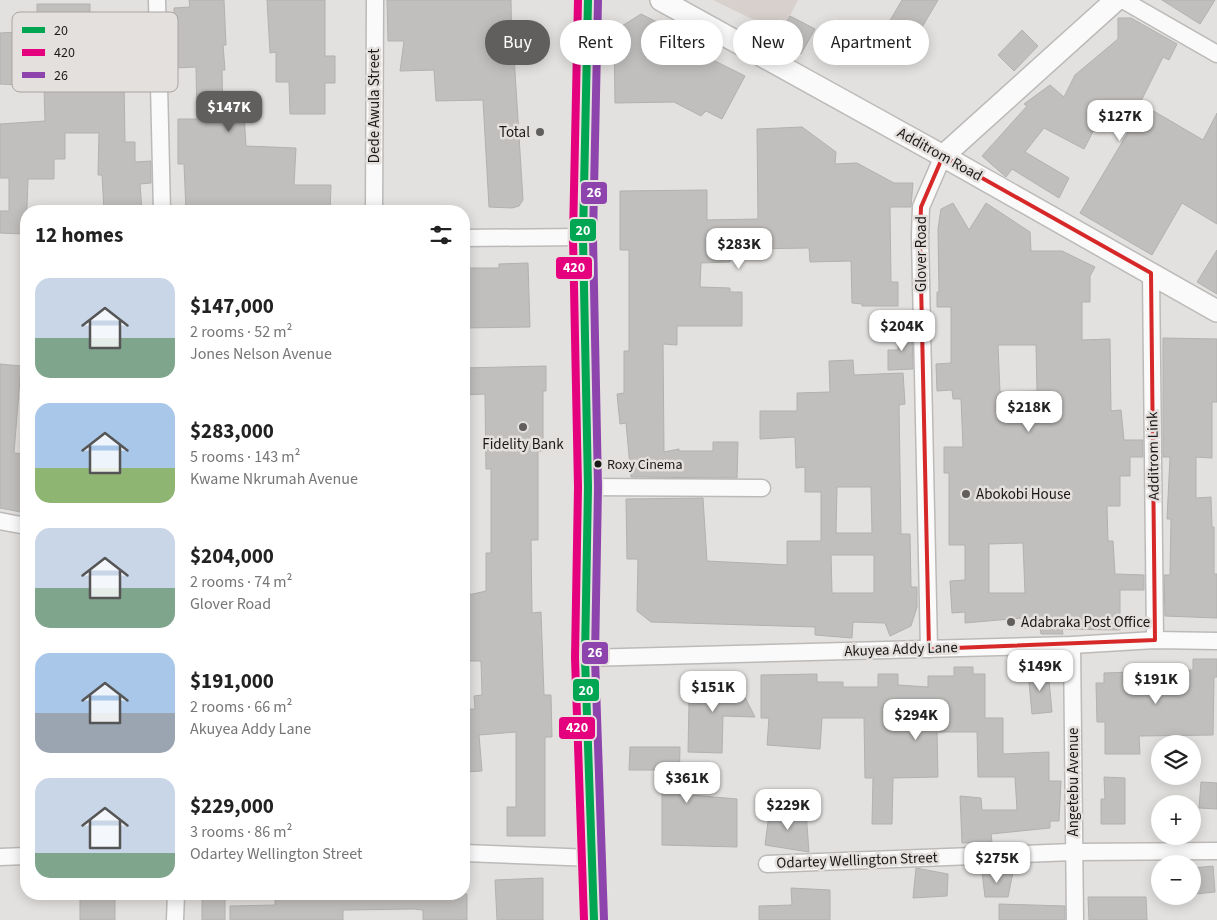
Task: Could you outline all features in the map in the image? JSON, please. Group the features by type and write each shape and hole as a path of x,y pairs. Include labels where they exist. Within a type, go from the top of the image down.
{"main road":[{"path":"588,0 583,237 588,487 586,658 594,920"}],"street":[{"name":"Dede Awula Street","path":"374,205 375,0"},
{"name":"Additrom Road","path":"661,0 943,156 1217,311"},
{"name":"Glover Road","path":"929,649 921,207 943,156 1116,0"},
{"path":"1123,0 1217,54"},
{"path":"159,92 162,205"},
{"path":"470,238 583,237"},
{"name":"Additrom Link","path":"1151,273 1155,640"},
{"path":"588,487 762,488"},
{"path":"0,521 20,525"},
{"name":"Akuyea Addy Lane","path":"586,658 1072,645 1155,640 1217,641"},
{"name":"Angetebu Avenue","path":"1072,645 1075,920"},
{"name":"Odartey Wellington Street","path":"767,864 1074,852 1217,851"},
{"path":"470,853 593,858"},
{"path":"0,857 20,856"},
{"path":"175,920 176,900"}],"highlighted area":[{"path":"943,156 1151,273 1155,640 929,649 920,236 921,207"}],"shaded area":[{"path":"713,0 798,0 788,20 754,20"}],"building":[{"path":"189,0 224,0 226,45 223,45 225,70 222,70 223,114 244,113 246,146 296,148 294,185 331,185 330,205 186,205 184,164 178,164 178,119 197,119 196,67 178,68 178,12 174,12 174,8 190,7"},
{"path":"267,0 325,0 325,56 335,56 335,83 325,83 325,114 290,114 289,82 276,82 276,52 270,53"},
{"path":"387,0 511,0 511,20 485,20 485,65 515,65 523,200 519,206 512,208 489,207 483,100 436,101 434,70 400,71 404,41 388,41"},
{"path":"902,0 938,0 926,20 890,20"},
{"path":"1162,0 1215,0 1200,24"},
{"path":"37,4 90,4 90,12 37,12"},
{"path":"641,14 653,20 641,20 641,65 723,65 745,76 722,119 706,111 701,116 674,102 615,103 614,65 631,65 631,20"},
{"path":"790,16 798,20 788,20"},
{"path":"1118,18 1131,18 1177,44 1169,60 1163,57 1140,103 1203,140 1217,113 1217,224 1182,203 1152,255 1080,213 1130,129 1102,114 1084,149 1044,128 1025,152 1069,178 1059,198 1012,169 1006,177 982,156 1027,106 1024,104 1050,85 1064,97 1075,75 1118,39"},
{"path":"803,23 813,28 813,33 803,50"},
{"path":"1022,30 1038,46 1014,71 998,55"},
{"path":"12,32 12,85 0,84 0,33"},
{"path":"44,92 124,92 125,142 135,142 135,162 151,161 151,183 140,184 142,205 104,205 102,175 98,175 99,133 65,133 65,159 54,159 54,179 28,179 27,205 20,205 20,234 0,233 0,211 9,211 9,178 0,178 0,124 45,121"},
{"path":"802,127 836,152 835,164 857,163 894,183 913,183 911,207 890,207 891,282 898,282 898,306 862,306 862,304 852,303 851,261 810,262 809,248 752,249 752,257 730,256 730,262 701,263 700,287 730,288 730,292 742,292 742,326 677,326 677,345 663,344 664,452 679,449 679,451 713,451 713,442 738,442 737,478 631,477 626,423 620,424 617,394 624,393 624,351 629,351 629,250 620,250 620,191 707,190 707,220 758,219 757,129"},
{"path":"953,203 969,230 986,203 1030,232 1031,251 1062,251 1095,267 1090,276 1090,302 1082,302 1082,340 1110,339 1111,411 1121,410 1124,440 1143,440 1143,457 1130,457 1130,476 1120,476 1120,506 1107,506 1108,541 1113,541 1115,574 1144,575 1144,590 1120,590 1120,630 1062,629 1063,634 1041,634 1040,628 1023,628 1022,618 965,623 965,612 952,613 950,581 965,580 965,545 949,545 949,473 944,473 944,447 963,447 961,399 953,399 952,390 937,391 936,364 951,363 951,307 937,307 937,292 939,292 938,229 941,209","holes":["998,345 1036,345 1037,391 1000,392","1023,543 1025,593 989,593 989,544"]},
{"path":"1217,250 1217,294 1197,282"},
{"path":"528,263 530,327 470,328 470,268 499,268 499,264"},
{"path":"899,329 912,329 913,369 888,370 888,350 898,350"},
{"path":"1163,338 1217,339 1217,402 1212,402 1212,458 1196,457 1196,498 1211,497 1212,527 1214,527 1214,574 1217,574 1217,618 1165,616 1164,575 1170,575 1171,519 1167,519 1170,457 1163,457"},
{"path":"853,360 854,375 903,373 905,404 899,405 901,534 910,534 911,587 917,587 917,607 911,626 890,636 885,623 853,622 852,638 815,635 815,627 651,622 637,611 638,559 627,559 626,499 703,498 707,561 787,565 787,541 821,541 821,492 805,492 805,467 796,468 795,437 760,439 760,411 797,411 797,393 830,392 829,361","holes":["837,487 871,487 872,533 836,533","831,555 874,555 874,593 832,593"]},
{"path":"0,364 20,366 14,453 20,454 20,512 0,508"},
{"path":"546,366 546,391 543,391 543,451 538,451 538,540 531,540 532,613 541,612 544,695 551,695 552,737 545,737 545,836 507,836 507,807 516,807 516,732 479,735 482,771 470,772 470,709 475,709 474,696 482,695 481,661 470,661 470,595 486,591 486,553 491,553 491,469 486,469 485,394 470,395 470,368"},
{"path":"1193,659 1217,659 1217,677 1214,677 1213,735 1139,736 1140,754 1105,754 1105,722 1097,722 1096,683 1104,683 1104,673 1193,670"},
{"path":"954,667 973,667 973,674 985,674 985,718 1003,718 1003,754 1049,752 1049,781 1061,781 1059,821 1050,821 1050,828 991,834 992,842 962,843 960,796 981,798 982,810 1017,810 1015,777 978,777 977,732 937,732 938,777 893,778 892,824 872,824 873,778 865,778 864,718 822,718 820,749 767,745 769,718 761,718 761,675 817,674 817,682 843,682 843,687 878,687 878,674 898,674 898,685 928,687 928,676 954,676"},
{"path":"1048,670 1052,712 1032,714 1028,672"},
{"path":"733,674 755,717 723,716 722,753 688,752 689,702 684,683 717,685"},
{"path":"630,747 680,747 679,794 737,799 737,847 662,845 662,770 629,770"},
{"path":"1104,777 1125,778 1125,824 1101,824 1101,799 1105,799"},
{"path":"1201,782 1217,783 1217,809 1201,808"},
{"path":"806,812 809,852 765,845 769,814"},
{"path":"1213,866 1215,892 1201,893 1201,867"},
{"path":"916,868 948,874 947,896 913,898"},
{"path":"982,872 1013,872 1008,897 985,897"},
{"path":"543,878 543,920 497,920 495,880"},
{"path":"791,888 830,890 830,920 759,920 759,906 792,905"},
{"path":"1088,897 1146,897 1147,920 1089,920"},
{"path":"80,900 115,900 115,920 80,920"},
{"path":"202,900 225,900 225,920 202,920"},
{"path":"275,900 467,900 467,920 423,920 423,910 414,909 343,910 343,920 230,920 230,906 275,905"},
{"path":"999,904 1065,906 1065,920 999,920"}],"transit line":[{"name":"420","path":"578,0 573,237 578,487 575,658 584,920"},
{"name":"20","path":"588,0 583,237 588,487 585,658 594,920"},
{"name":"26","path":"598,0 593,237 598,487 595,658 604,920"}],"place":[{"name":"Total","path":"540,132"},
{"name":"Fidelity Bank","path":"523,427"},
{"name":"Roxy Cinema","path":"598,464"},
{"name":"Abokobi House","path":"966,494"},
{"name":"Adabraka Post Office","path":"1011,622"}]}
